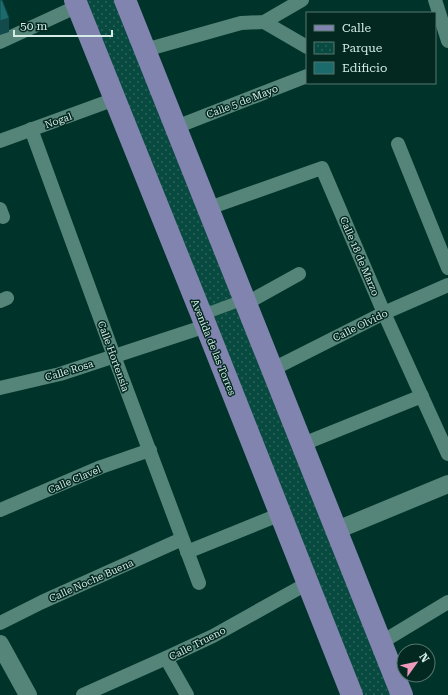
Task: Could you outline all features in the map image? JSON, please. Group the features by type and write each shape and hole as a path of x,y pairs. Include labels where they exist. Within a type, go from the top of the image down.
{"main road":[{"path":"126,0 402,695"},
{"name":"Avenida de las Torres","path":"77,3 352,695"}],"street":[{"path":"145,50 241,22 264,22 302,0"},
{"path":"0,42 77,3"},
{"path":"439,9 448,41"},
{"path":"264,22 306,46"},
{"name":"Calle 5 de Mayo","path":"176,127 306,76"},
{"name":"Nogal","path":"0,140 115,99"},
{"name":"Calle Hortensia","path":"31,129 198,583"},
{"path":"398,144 448,268"},
{"name":"Calle 18 de Marzo","path":"209,208 322,168 384,312 448,454"},
{"path":"204,321 299,274"},
{"name":"Calle Olvido","path":"273,369 384,312 448,285"},
{"name":"Calle Rosa","path":"0,388 60,374 114,356 204,321"},
{"path":"303,444 422,396"},
{"name":"Calle Clavel","path":"0,510 100,467 150,450"},
{"path":"337,530 448,484"},
{"name":"Calle Noche Buena","path":"0,623 42,602 185,546 280,514"},
{"name":"Calle Trueno","path":"83,695 98,692 213,636 308,583"},
{"path":"382,642 448,602"},
{"path":"0,644 28,695"},
{"path":"166,658 187,695"}],"green space":[{"path":"80,0 117,0 391,695 355,695"}],"building":[{"path":"0,0 2,0 9,18 0,21"}]}
